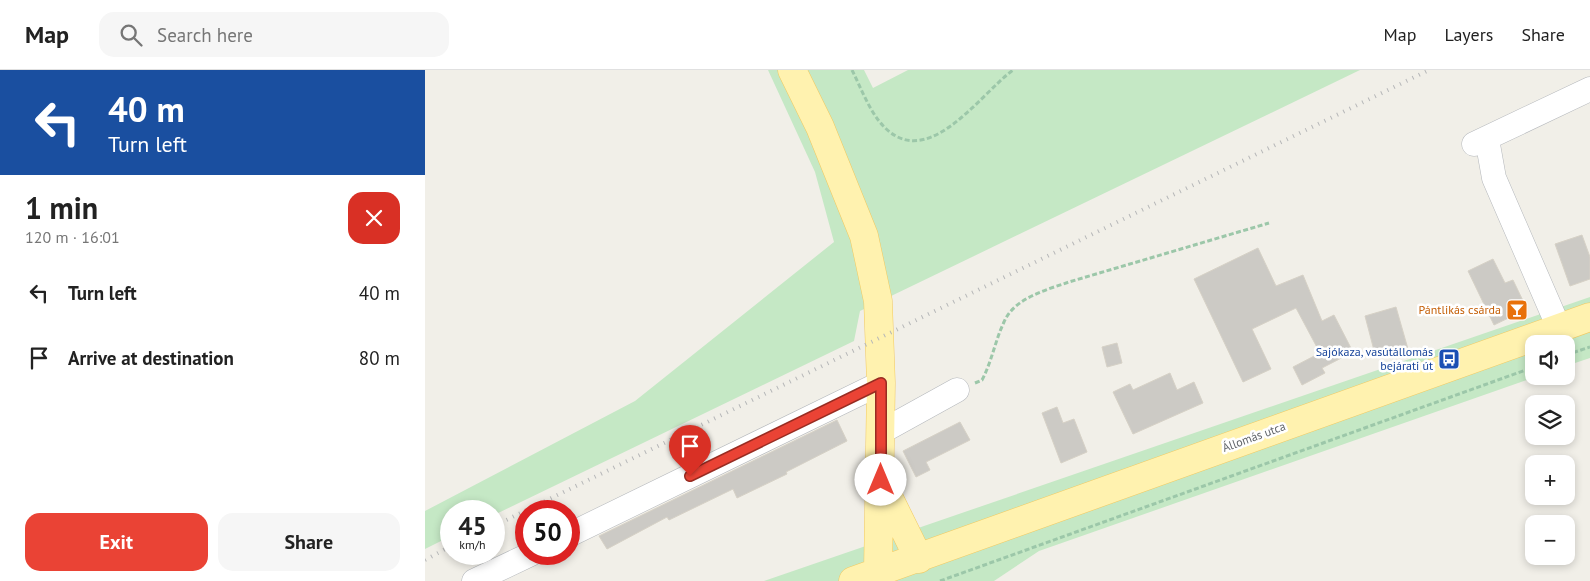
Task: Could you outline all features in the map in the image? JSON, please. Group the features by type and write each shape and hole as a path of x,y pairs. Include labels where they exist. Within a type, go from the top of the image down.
{"main road":[{"path":"792,70 820,127 864,236 878,301 881,383 879,572"},
{"name":"Állomás utca","path":"853,581 1085,496 1590,317"},
{"path":"881,480 919,558"}],"street":[{"path":"1559,328 1493,178 1481,142 1590,89"},
{"path":"580,530 881,383"},
{"path":"881,432 957,390"},
{"path":"475,581 515,562"}],"path":[{"path":"852,70 878,120 891,134 912,142 933,136 959,121 1013,70"},
{"path":"957,390 982,380 990,364 1005,319 1023,301 1042,291 1069,282 1269,223"},
{"path":"1575,352 1590,347"},
{"path":"940,581 1525,370"}],"green space":[{"path":"768,70 864,70 873,88 908,70 1360,70 860,311 854,341 525,500 515,500 515,505 505,510 505,500 446,500 635,401 834,242 815,172"},
{"path":"1590,297 1590,358 1575,363 1575,335 1525,335 1525,381 1039,551 994,581 764,581"},
{"path":"440,503 440,542 425,549 425,511"}],"building":[{"path":"1582,235 1590,257 1590,279 1570,286 1555,244"},
{"path":"1258,248 1276,286 1303,275 1322,321 1334,315 1353,352 1322,368 1325,373 1302,385 1293,367 1320,353 1296,308 1252,329 1271,369 1243,382 1194,279"},
{"path":"1493,259 1505,283 1513,280 1527,309 1494,325 1468,271"},
{"path":"1396,307 1408,349 1376,358 1365,316"},
{"path":"1117,343 1122,363 1107,367 1102,347"},
{"path":"1170,373 1177,390 1194,382 1203,403 1133,434 1113,392 1130,384 1133,390"},
{"path":"1057,407 1063,423 1074,419 1087,452 1061,463 1042,413"},
{"path":"837,420 847,441 786,472 787,474 737,498 733,489 669,520 667,517 607,549 599,536"},
{"path":"960,422 970,440 926,462 930,470 916,477 903,451"}],"railway":[{"path":"505,521 1429,70"},
{"path":"425,560 440,552"}],"place":[{"name":"Pántlikás csárda","path":"1517,310"},
{"name":"Sajókaza, vasútállomás bejárati út","path":"1449,359"}],"route":[{"path":"690,476 881,383 881,480"}]}
